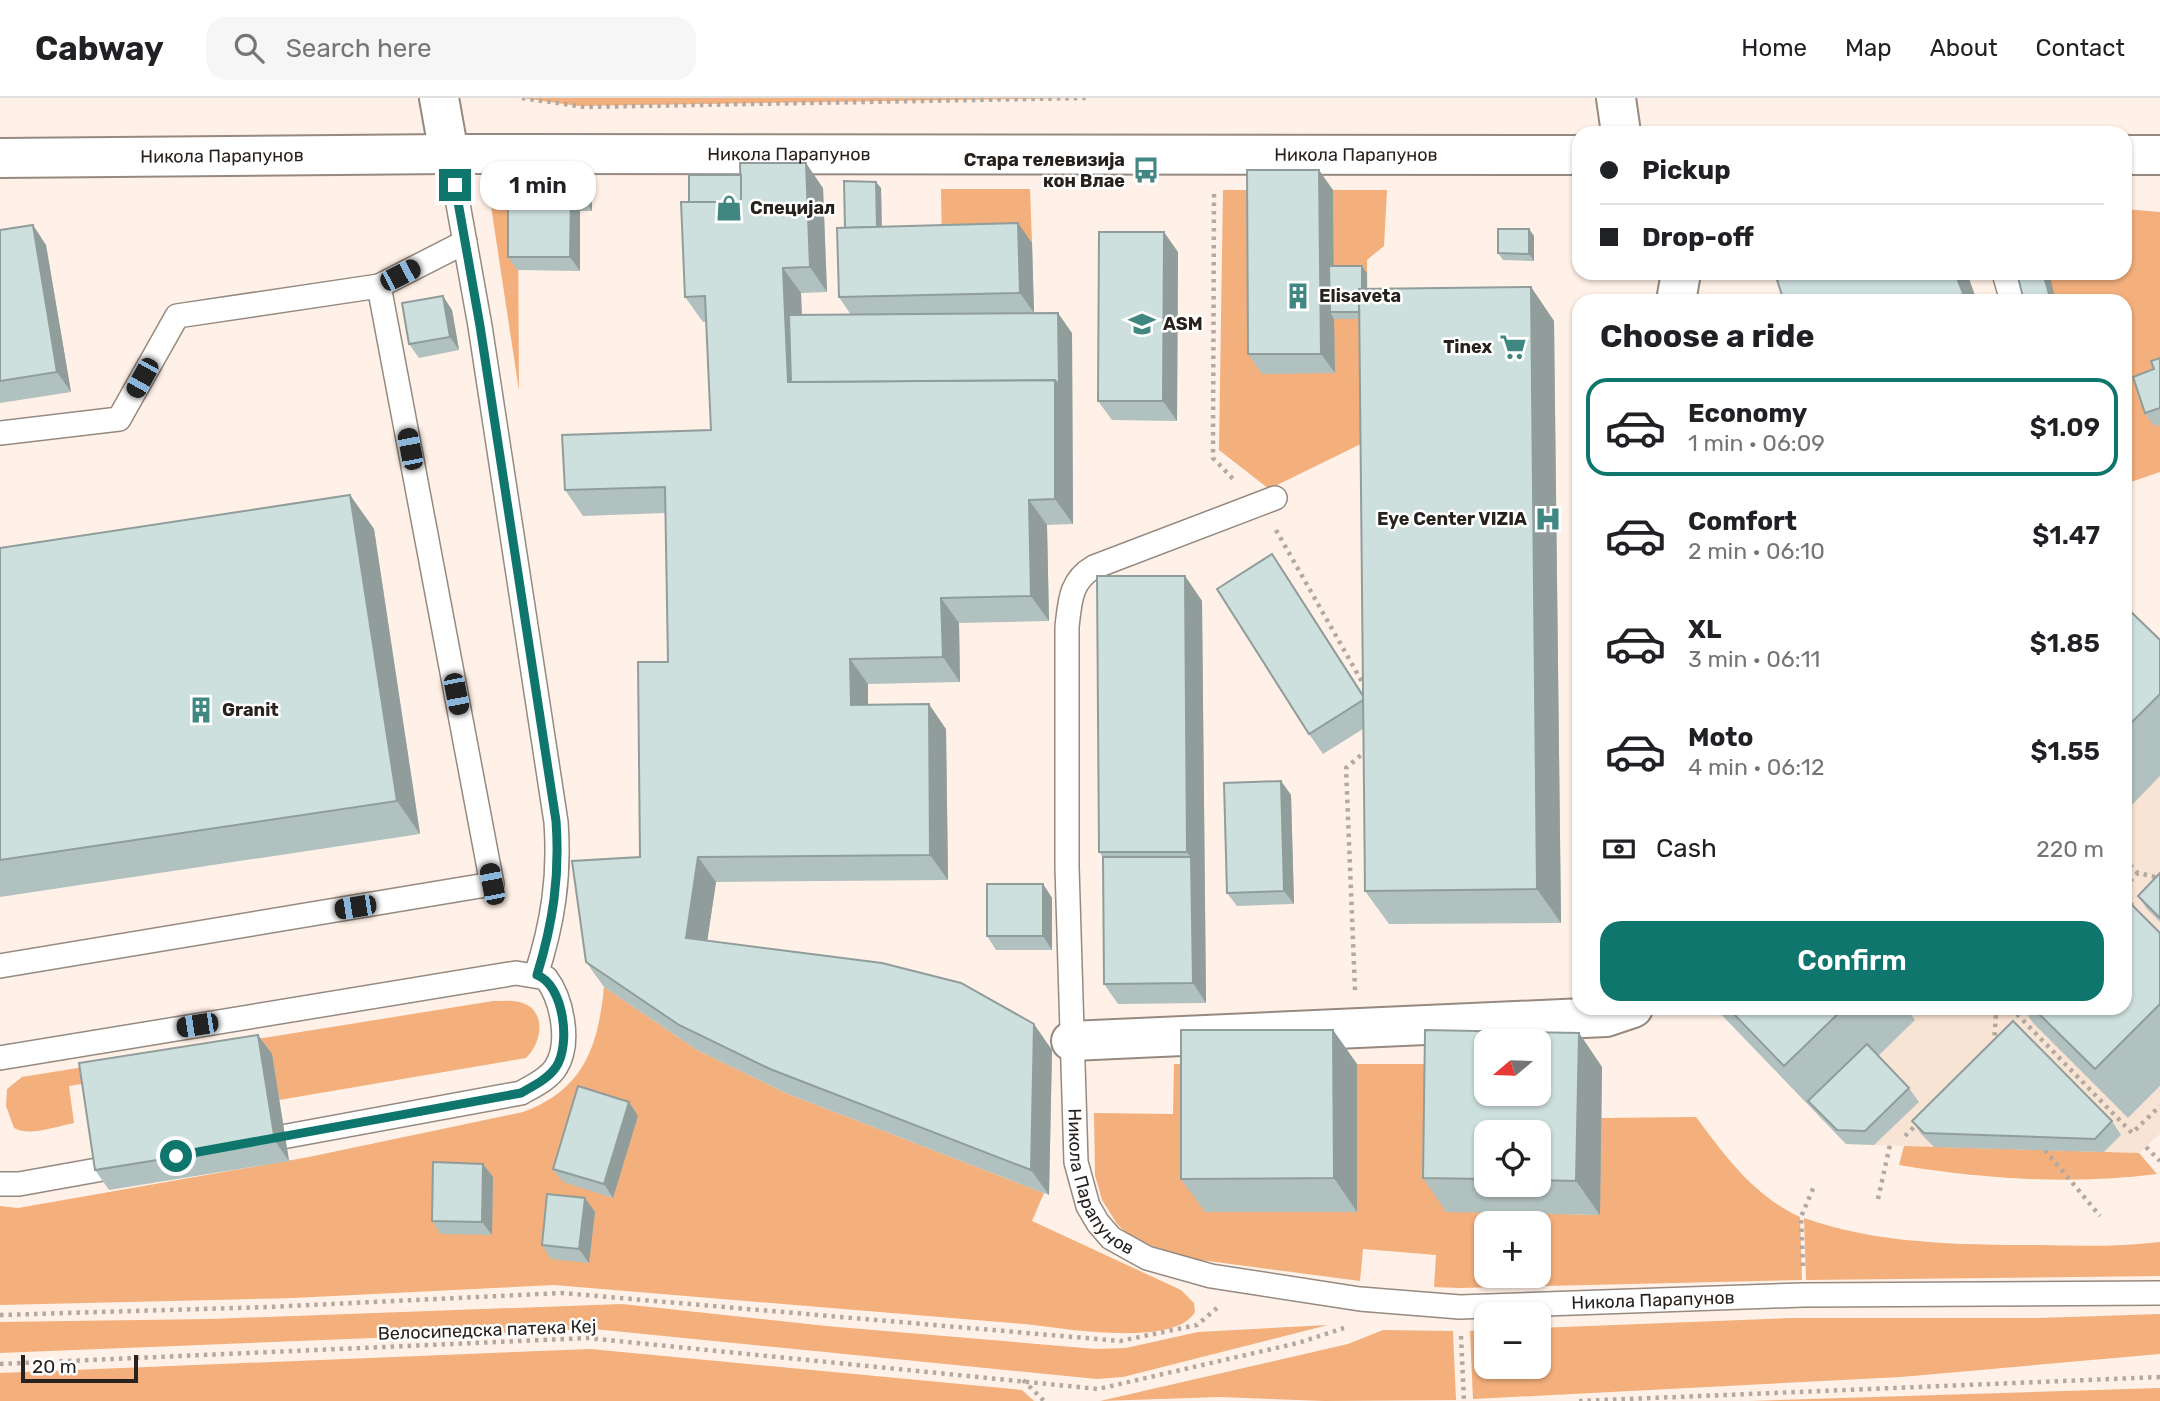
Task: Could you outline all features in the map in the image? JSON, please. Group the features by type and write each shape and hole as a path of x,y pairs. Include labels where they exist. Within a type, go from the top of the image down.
{"street":[{"path":"439,98 449,154"},
{"path":"1616,98 1620,126"},
{"name":"Никола Парапунов","path":"0,158 449,154 1572,156"},
{"path":"2132,155 2160,155"},
{"path":"1071,1041 1612,1015"}],"lane":[{"path":"449,154 556,821 559,860 556,895 549,936 537,975"},
{"path":"0,433 119,419 177,316 379,286 465,242"},
{"path":"0,966 492,884 379,286"},
{"name":"Никола Парапунов","path":"1268,500 1094,567 1076,583 1070,597 1067,627 1067,867 1076,1162 1088,1206 1111,1238 1147,1258 1210,1276 1382,1301 1460,1307 1804,1295 2160,1293"},
{"path":"0,1058 516,973 546,978 557,992 562,1016 563,1053 556,1069 543,1081 521,1093 235,1145"},
{"path":"0,1184 19,1184 140,1163"}],"path":[{"path":"522,98 585,107 1087,98"},
{"path":"1214,184 1213,458 1268,500 1369,694"},
{"path":"1357,1029 1346,768 1375,743"},
{"path":"2132,867 2138,873 2160,878"},
{"path":"2132,879 2138,873"},
{"path":"2132,905 2142,915"},
{"path":"1986,1052 1994,1043 1996,1015"},
{"path":"2018,1015 2132,1133 2160,1106"},
{"path":"1905,1136 1923,1118"},
{"path":"1878,1199 1890,1145"},
{"path":"2146,1147 2160,1161"},
{"path":"2045,1150 2100,1216"},
{"path":"1804,1295 1801,1217 1815,1184"},
{"path":"0,1315 268,1307 562,1293 1093,1340 1159,1335 1197,1325"},
{"name":"Велосипедска патека Кеј","path":"0,1364 587,1338 1098,1389 1338,1332 1382,1301"},
{"path":"1460,1307 1464,1401"},
{"path":"1579,1401 2160,1377"},
{"path":"1023,1380 1044,1401"}],"shaded area":[{"path":"522,98 1087,98 578,106"},
{"path":"505,189 539,190 518,210 519,391 491,206 495,194"},
{"path":"941,189 1030,189 1032,243 942,245"},
{"path":"1223,190 1261,190 1334,373 1333,190 1387,190 1384,246 1367,260 1369,440 1269,489 1219,450"},
{"path":"2132,210 2160,212 2160,472 2132,482 2132,294 2016,294 2012,280 2132,280"},
{"path":"2132,626 2160,655 2160,1134 2139,1153 1846,1144 1722,1015 2132,1015"},
{"path":"604,987 697,1050 788,1094 1044,1193 1032,1221 1181,1290 1194,1303 1195,1312 1183,1323 1165,1330 1116,1333 554,1285 293,1298 0,1305 0,1206 18,1208 309,1157 523,1112 560,1092 584,1064 597,1029"},
{"path":"493,1001 523,1003 537,1016 538,1038 526,1058 279,1100 271,1054 69,1086 74,1123 36,1131 14,1128 6,1106 7,1089 22,1077"},
{"path":"1174,1064 1204,1064 1205,1212 1357,1212 1357,1064 1449,1064 1446,1211 1474,1212 1474,1288 1434,1287 1436,1255 1363,1249 1360,1281 1193,1259 1134,1240 1117,1224 1102,1200 1095,1175 1094,1113 1173,1114"},
{"path":"1696,1117 1754,1186 1768,1198 1800,1217 1802,1280 1551,1286 1551,1214 1599,1215 1601,1118"},
{"path":"1904,1146 2139,1153 2157,1174 2061,1180 1963,1174 1899,1165"},
{"path":"1804,1218 1860,1233 1919,1241 2098,1246 2160,1242 2160,1276 1806,1280"},
{"path":"622,1304 826,1326 1096,1349 1126,1348 1198,1332 1328,1325 1123,1377 1097,1379 594,1329 0,1353 0,1322 210,1319"},
{"path":"2160,1314 2160,1354 1901,1377 1473,1399 1470,1331 1474,1331 1474,1379 1551,1379 1551,1327 1790,1318 2039,1318"},
{"path":"1383,1330 1453,1331 1456,1400 1324,1401 1220,1397 1100,1401 1348,1344"},
{"path":"590,1349 1022,1390 1034,1401 0,1401 0,1373"},
{"path":"2160,1388 2160,1401 1750,1401"}],"building":[{"path":"740,163 806,163 810,267 783,268 788,382 1055,380 1055,499 1029,500 1031,596 941,598 943,657 850,659 851,705 929,704 930,855 698,857 686,938 882,963 961,983 1034,1024 1031,1170 770,1069 679,1025 586,962 572,861 640,857 638,662 668,662 665,487 565,490 562,435 711,430 705,296 685,297 681,202 741,202"},
{"name":"Elisaveta","path":"1247,170 1319,170 1321,354 1248,354"},
{"path":"689,175 741,175 741,202 689,202"},
{"path":"529,176 582,177 583,197 571,197 570,257 508,257 508,197"},
{"path":"844,181 876,182 877,227 845,228"},
{"path":"1018,223 1020,293 839,297 837,228"},
{"path":"33,225 57,372 0,381 0,230"},
{"path":"1498,229 1529,229 1529,254 1498,253"},
{"path":"1099,232 1164,232 1163,401 1098,401"},
{"path":"1329,266 1362,266 1359,312 1330,312"},
{"path":"1777,280 1958,280 1963,294 1782,294"},
{"path":"2019,280 2045,280 2049,294 2022,294"},
{"path":"1531,287 1537,889 1365,891 1359,289"},
{"path":"443,296 450,337 409,344 402,303"},
{"path":"1058,313 1059,385 1055,380 791,382 789,315"},
{"path":"2160,358 2160,408 2145,413 2133,377 2154,369 2151,361"},
{"name":"Granit","path":"350,495 397,801 0,860 0,548"},
{"path":"1272,554 1363,696 1363,700 1309,734 1217,589"},
{"path":"1097,576 1185,576 1187,852 1099,852"},
{"path":"2132,613 2160,640 2160,694 2132,722"},
{"path":"1281,781 1284,891 1227,893 1224,783"},
{"path":"1103,857 1191,857 1193,983 1104,984"},
{"path":"2160,873 2160,918 2138,896"},
{"path":"987,884 1043,884 1043,936 987,936"},
{"path":"2132,905 2160,933 2160,1004 2095,1069 2040,1015 2132,1015"},
{"path":"1735,1015 1837,1015 1784,1066"},
{"path":"2013,1021 2112,1121 2095,1139 1924,1133 1912,1121"},
{"path":"1181,1030 1333,1030 1334,1178 1181,1179"},
{"path":"1425,1030 1474,1031 1474,1106 1551,1106 1551,1032 1579,1033 1576,1181 1551,1180 1551,1120 1474,1120 1474,1179 1423,1178"},
{"path":"258,1035 275,1141 95,1170 79,1063"},
{"path":"1867,1044 1909,1088 1865,1131 1837,1130 1808,1101"},
{"path":"578,1086 629,1102 604,1184 553,1169"},
{"path":"433,1162 483,1164 482,1222 432,1221"},
{"path":"547,1194 585,1198 579,1249 542,1245"}],"place":[{"name":"Стара телевизија кон Влае","path":"1146,170"},
{"name":"Специјал","path":"729,208"},
{"name":"Elisaveta","path":"1298,296"},
{"name":"ASM","path":"1142,324"},
{"name":"Tinex","path":"1513,347"},
{"name":"Eye Center VIZIA","path":"1548,519"},
{"name":"Granit","path":"201,710"}],"route":[{"path":"176,1156 521,1093 543,1081 556,1069 563,1053 562,1016 557,992 546,978 537,975 549,936 556,895 559,860 556,821 480,326 455,185"}]}
